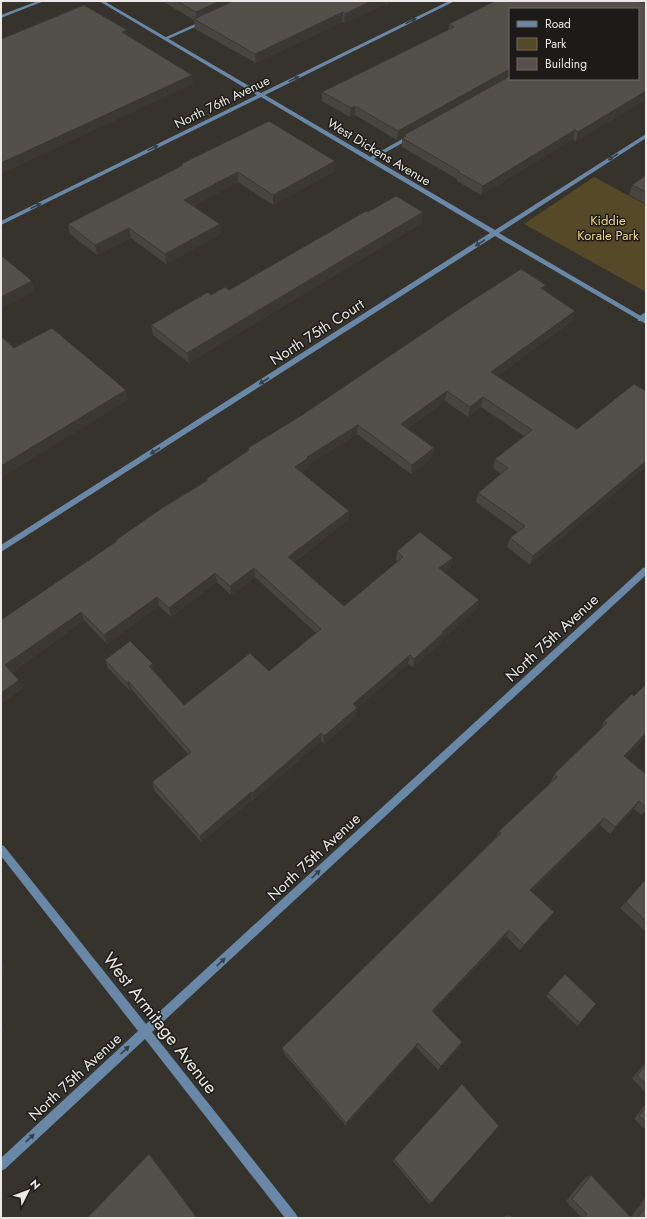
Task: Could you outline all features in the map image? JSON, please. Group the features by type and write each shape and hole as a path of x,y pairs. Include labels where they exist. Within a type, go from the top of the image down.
{"street":[{"path":"1,17 42,1"},
{"name":"West Dickens Avenue","path":"101,1 646,322"},
{"name":"North 76th Avenue","path":"1,223 453,1"},
{"path":"166,38 211,18"},
{"path":"370,159 417,132"},
{"name":"North 75th Court","path":"1,549 646,136"},
{"path":"640,319 646,314"},
{"name":"North 75th Avenue","path":"1,1165 646,570"},
{"name":"West Armitage Avenue","path":"1,849 292,1218"}],"green space":[{"name":"Kiddie Korale Park","path":"594,177 646,205 646,292 524,224"}],"building":[{"path":"177,1 220,1 196,12"},
{"path":"233,1 371,1 345,14 343,12 255,54 194,19"},
{"path":"495,1 638,1 642,3 646,1 646,91 578,132 575,130 483,186 402,138 406,136 404,135 509,77 509,80 639,80 639,8 509,8 509,70 398,131 355,106 351,108 322,92 454,27 449,24"},
{"path":"84,5 127,30 122,32 192,75 1,163 1,39"},
{"path":"269,121 335,161 273,195 238,172 184,200 220,224 165,254 129,228 95,245 68,224 183,165 181,164"},
{"path":"646,175 646,192 632,185"},
{"path":"396,196 423,212 187,353 151,325 208,292 211,295 225,287 229,290 366,211 368,212"},
{"path":"1,256 32,281 1,297"},
{"path":"521,269 546,285 541,288 575,311 491,372 577,429 634,384 646,391 646,461 533,556 510,538 525,526 478,493 508,468 495,459 532,430 483,397 470,407 447,391 401,424 434,448 412,465 358,425 307,457 308,458 295,467 349,511 288,557 344,606 403,557 397,551 420,532 453,558 439,568 479,600 414,659 410,655 353,704 357,708 324,736 321,733 200,836 152,782 191,752 129,682 127,683 105,660 130,641 153,664 149,666 184,705 250,653 269,671 321,629 254,568 230,586 215,573 169,608 157,597 104,635 81,612 5,665 19,680 1,693 1,620 117,541 116,540 162,508 208,480 206,479 249,450 248,448 302,415"},
{"path":"52,328 126,390 1,466 1,336 14,348"},
{"path":"646,684 646,733 624,756 646,774 646,807 639,801 615,827 604,818 530,890 554,912 524,945 509,930 432,1011 462,1042 441,1066 418,1043 346,1123 282,1048 501,833 499,831 557,777 554,774 607,723 604,721 632,694 634,696"},
{"path":"646,879 646,921 626,902"},
{"path":"565,974 596,1004 580,1023 548,993"},
{"path":"646,1065 646,1085 637,1075"},
{"path":"462,1084 499,1126 431,1203 394,1159"},
{"path":"646,1107 646,1122 639,1116"},
{"path":"149,1154 197,1218 87,1218"},
{"path":"591,1175 631,1218 584,1218 587,1214 572,1199"},
{"path":"646,1206 646,1218 637,1218"}]}
